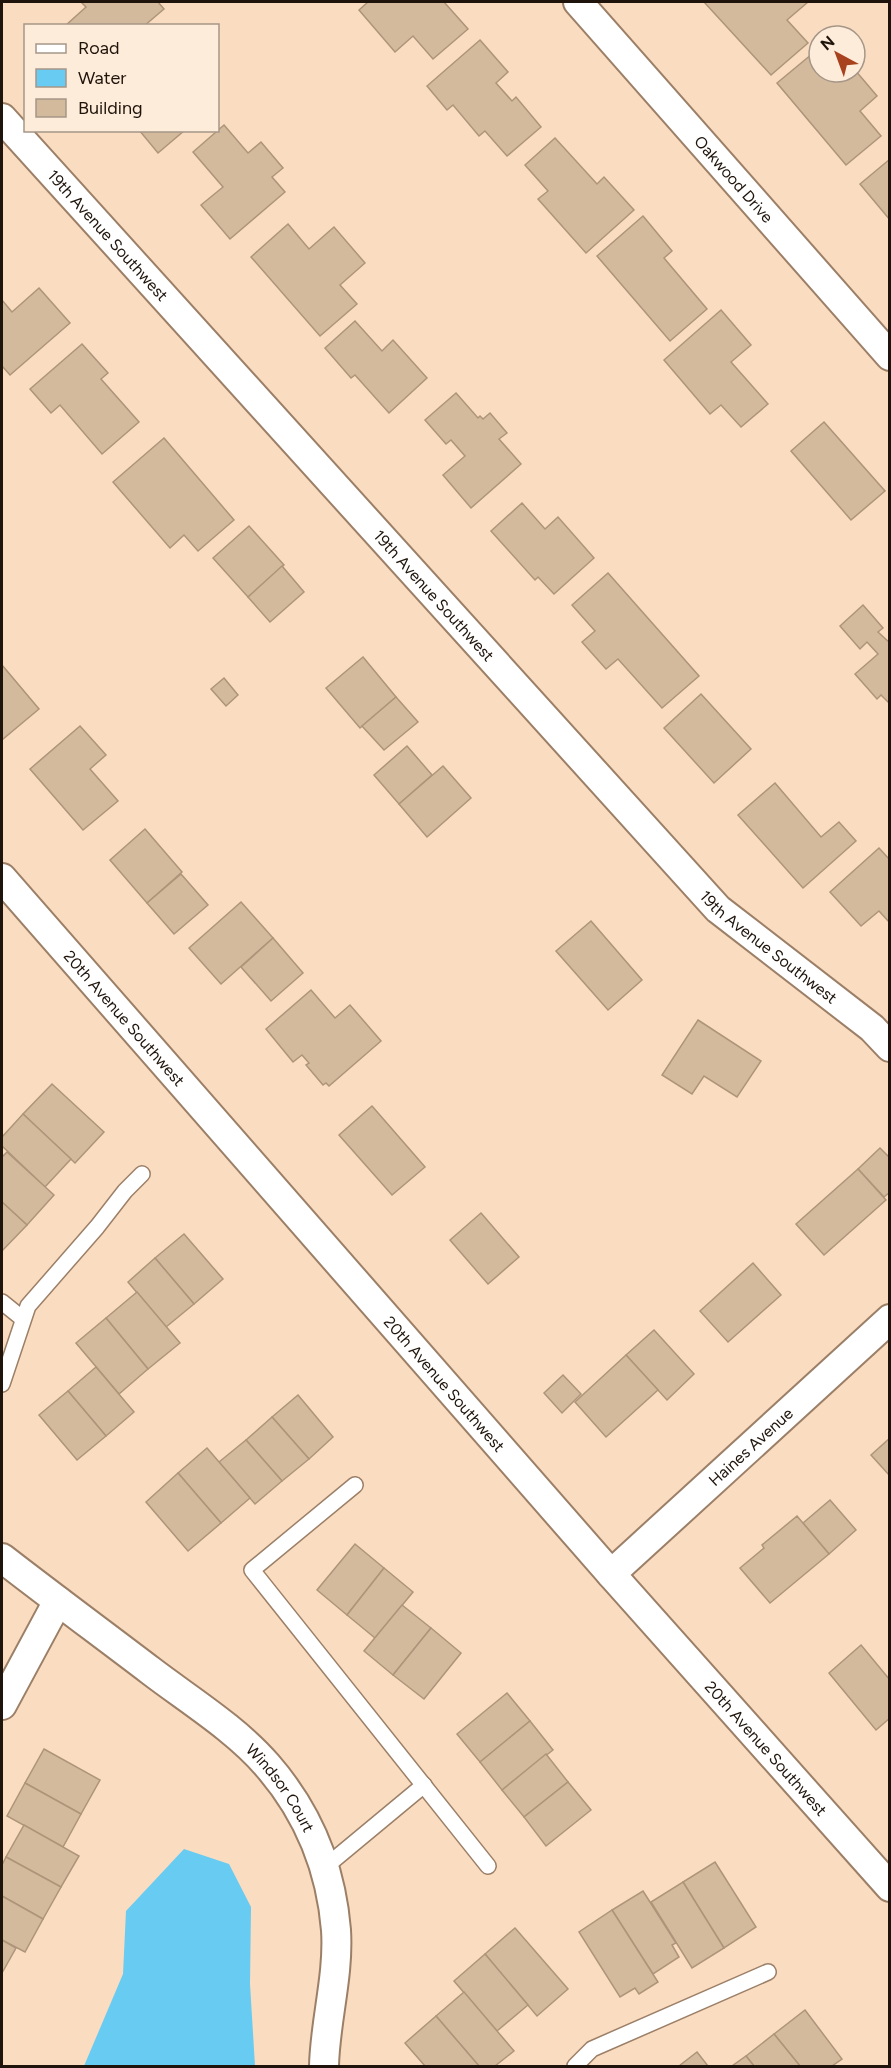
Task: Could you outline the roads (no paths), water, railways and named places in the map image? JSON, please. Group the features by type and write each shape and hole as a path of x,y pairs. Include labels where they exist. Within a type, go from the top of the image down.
{"street":[{"name":"Oakwood Drive","path":"578,2 890,356"},
{"name":"19th Avenue Southwest","path":"2,118 718,909 872,1028 890,1047"},
{"name":"20th Avenue Southwest","path":"2,878 611,1574 890,1887"},
{"name":"Haines Avenue","path":"611,1574 890,1319"},
{"name":"Windsor Court","path":"2,1558 230,1731 267,1764 296,1804 314,1837 329,1883 336,1932 334,1977 324,2067"},
{"path":"2,1705 58,1601"}],"lane":[{"path":"2,1384 28,1306 142,1174"},
{"path":"2,1302 24,1319"},
{"path":"355,1485 252,1570 488,1866"},
{"path":"324,1868 423,1785"},
{"path":"575,2067 592,2049 768,1972"}],"water":[{"path":"184,1849 229,1864 251,1907 250,1984 255,2066 84,2066 123,1974 126,1911"}]}
